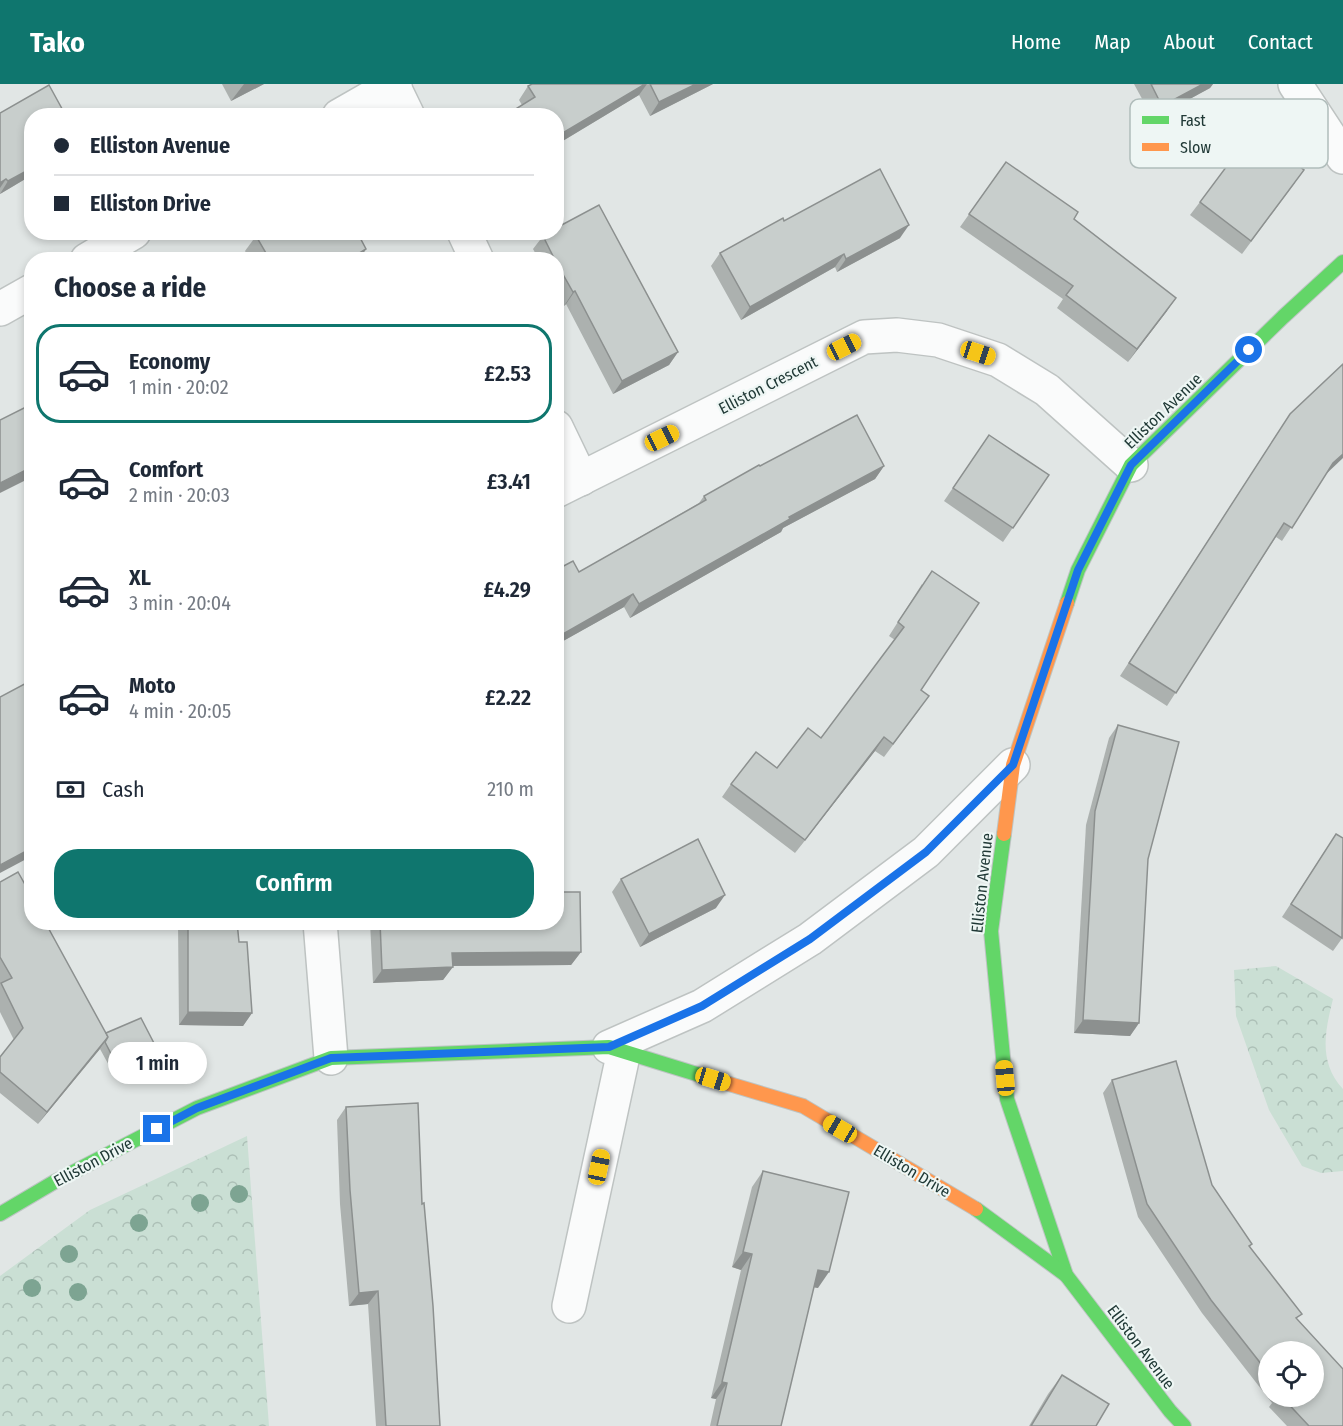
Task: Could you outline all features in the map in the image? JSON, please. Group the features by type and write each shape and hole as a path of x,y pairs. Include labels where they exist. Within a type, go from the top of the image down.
{"street":[{"path":"353,108 394,84 404,108"},
{"path":"1295,84 1305,99"},
{"path":"1328,134 1343,157"},
{"path":"100,252 121,240"},
{"name":"Elliston Avenue","path":"1184,1426 1066,1275 1007,1100 991,932 1013,765 1078,570 1131,465 1283,316 1343,262"},
{"path":"0,309 24,296"},
{"name":"Elliston Crescent","path":"569,485 864,337 897,335 939,340 998,360 1047,390 1131,465"},
{"path":"564,463 569,485"},
{"name":"Elliston Drive","path":"616,1049 702,1006 810,939 926,852 1013,765"},
{"path":"321,930 331,1058"},
{"path":"569,1306 616,1049"},
{"name":"Elliston Drive","path":"0,1214 56,1181 197,1108 331,1058 616,1049 803,1106 973,1207 1066,1275"}],"green space":[{"path":"1276,966 1333,999 1326,1046 1330,1068 1343,1089 1343,1171 1321,1173 1302,1166 1269,1110 1236,1016 1234,970"},
{"path":"247,1136 269,1426 0,1426 0,1276 90,1210"}],"building":[{"path":"532,84 645,84 564,132 564,108 517,108 535,97 528,86"},
{"path":"650,84 696,84 659,102"},
{"path":"1151,84 1203,84 1175,99 1158,99"},
{"path":"49,85 62,108 24,108 24,172 0,183 0,113"},
{"path":"1006,162 1078,212 1074,219 1176,298 1137,349 1066,295 1073,286 969,214"},
{"path":"1225,168 1301,168 1304,170 1251,241 1200,202"},
{"path":"880,169 909,225 846,259 844,254 750,307 720,253"},
{"path":"599,205 678,352 622,381 575,291 573,292 564,276 564,252 551,252 545,240 564,240 564,224"},
{"path":"258,240 361,240 366,249 361,252 265,252"},
{"path":"1343,364 1343,454 1333,463 1292,528 1284,523 1176,693 1129,663 1290,414"},
{"path":"24,408 24,471 0,483 0,420"},
{"path":"857,415 884,466 789,517 790,519 639,604 633,594 564,633 564,566 573,561 579,572 706,500 704,496"},
{"path":"989,435 1049,475 1013,528 953,488"},
{"path":"932,571 979,603 921,690 929,696 893,744 884,737 805,840 731,784 756,752 777,768 808,728 821,738 904,627 898,622"},
{"path":"24,684 24,852 0,865 0,697"},
{"path":"1118,725 1179,742 1148,859 1139,1023 1083,1020 1095,811"},
{"path":"1336,834 1343,838 1342,938 1291,904"},
{"path":"698,839 725,895 649,934 621,879"},
{"path":"18,872 24,883 24,930 49,930 108,1037 47,1112 0,1072 0,1057 23,1028 1,983 12,978 0,957 0,882"},
{"path":"564,892 580,892 581,952 452,953 453,967 382,970 380,930 564,930"},
{"path":"188,930 238,930 239,942 247,942 252,1013 188,1012"},
{"path":"141,1018 158,1051 121,1073 105,1042 108,1037 106,1033"},
{"path":"1176,1061 1212,1185 1252,1244 1249,1246 1302,1314 1296,1318 1317,1341 1258,1341 1258,1360 1211,1300 1147,1204 1112,1080"},
{"path":"418,1103 422,1204 424,1203 433,1306 440,1426 386,1426 378,1291 359,1293 346,1107"},
{"path":"763,1171 849,1192 829,1272 818,1270 781,1426 717,1426 727,1383 722,1382 752,1254 743,1252"},
{"path":"1324,1348 1343,1369 1343,1426 1309,1426 1291,1407 1324,1407"},
{"path":"1062,1375 1109,1404 1096,1426 1031,1426"}],"traffic: fast":[{"path":"1067,603 1078,570 1131,465 1343,262"},
{"path":"1004,834 991,931 1007,1099 1066,1275 1184,1426"},
{"path":"0,1214 56,1181 197,1108 331,1058 609,1047 716,1080"},
{"path":"976,1209 1066,1275"}],"traffic: slow":[{"path":"1004,834 1013,765 1067,603"},
{"path":"716,1080 803,1106 976,1209"}],"route":[{"path":"157,1129 197,1108 331,1058 609,1047 702,1006 810,939 926,852 1013,765 1078,570 1131,465 1249,350"}]}
